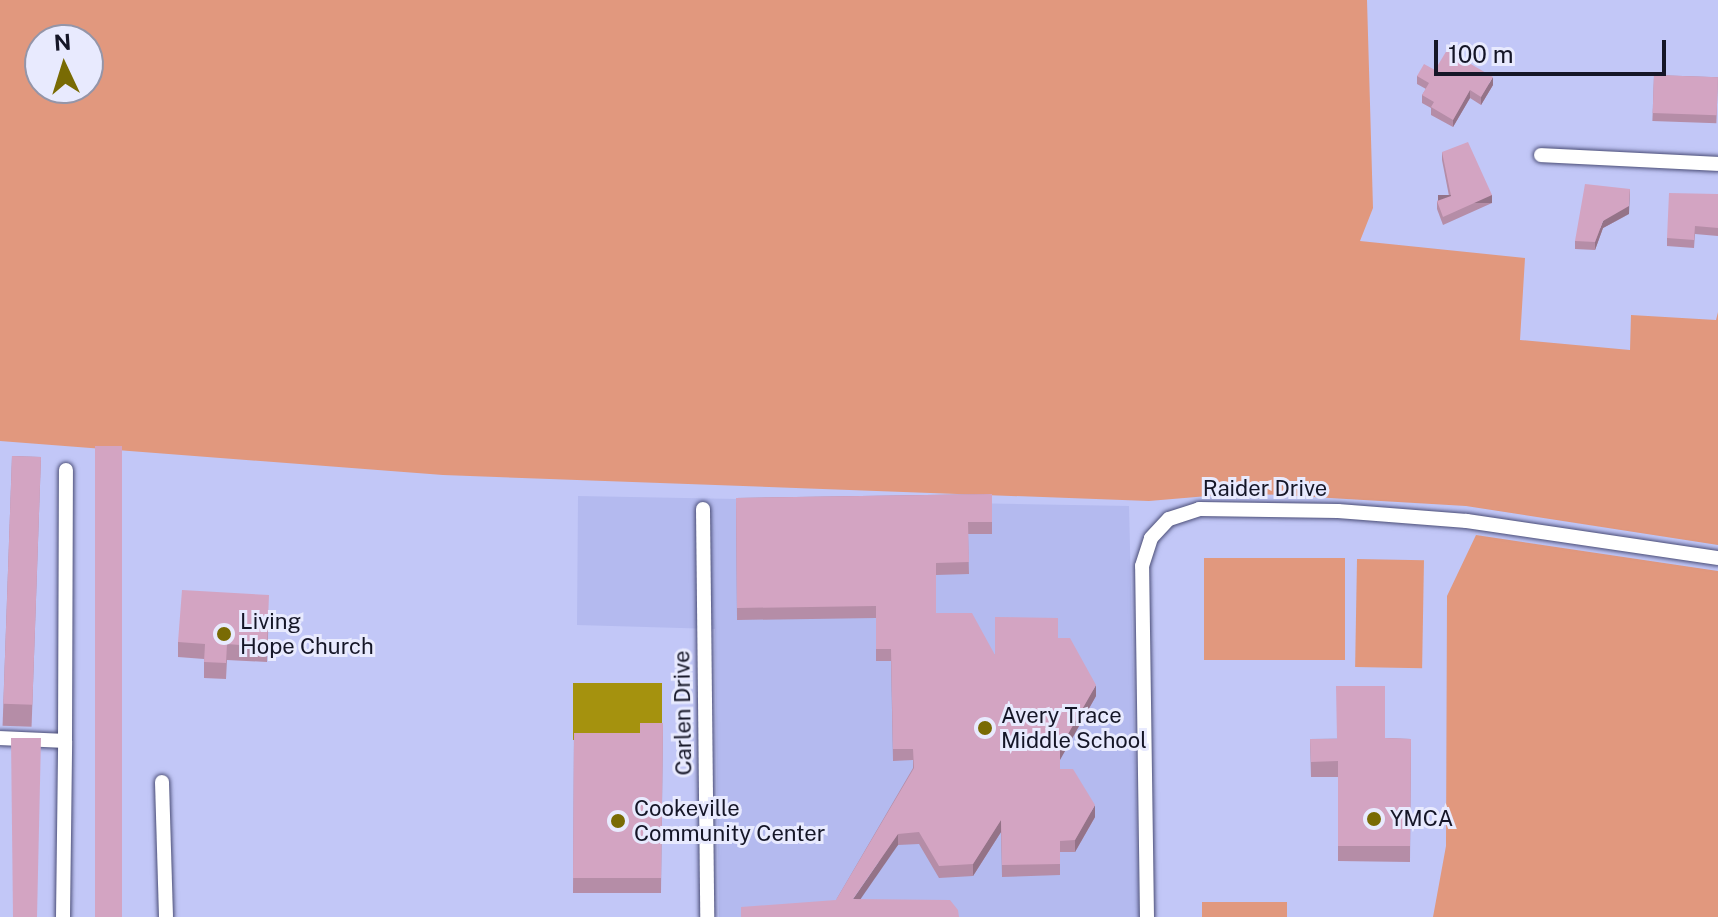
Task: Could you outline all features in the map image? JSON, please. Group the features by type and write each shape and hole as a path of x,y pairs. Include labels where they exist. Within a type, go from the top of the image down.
{"street":[{"path":"1541,155 1718,164"},
{"path":"63,917 66,470"},
{"name":"Carlen Drive","path":"703,509 707,917"},
{"name":"Raider Drive","path":"1147,917 1142,566 1151,538 1169,519 1199,509 1353,512 1718,558"},
{"path":"0,738 65,741"},
{"path":"162,782 166,917"}],"shaded area":[{"path":"0,0 1367,0 1373,208 1360,241 1525,258 1520,340 1630,350 1631,315 1716,320 1718,312 1718,545 1466,506 1243,493 1149,501 443,475 0,441"},
{"path":"578,496 1129,506 1139,917 719,917 715,629 577,625"},
{"path":"1476,535 1718,571 1718,917 1433,917 1446,846 1447,596"},
{"path":"1204,558 1345,558 1345,660 1204,660"},
{"path":"1357,559 1424,560 1422,668 1355,667"},
{"path":"573,683 662,683 662,740 573,740"},
{"path":"1202,902 1287,902 1287,917 1202,917"}],"building":[{"path":"1447,50 1493,77 1481,97 1470,90 1453,120 1431,107 1434,102 1422,95 1429,83 1417,76 1424,64 1435,70"},
{"path":"1654,75 1718,77 1717,115 1653,113"},
{"path":"1468,142 1492,195 1443,217 1437,201 1451,196 1442,152"},
{"path":"1585,184 1630,189 1629,206 1603,221 1595,242 1575,241"},
{"path":"1669,193 1718,194 1718,228 1695,226 1694,240 1667,238"},
{"path":"95,446 122,446 122,917 95,917"},
{"path":"12,456 41,457 32,705 3,704"},
{"name":"Avery Trace Middle School","path":"992,494 992,522 968,522 969,562 936,563 936,613 972,613 995,655 995,617 1058,618 1058,638 1070,638 1096,685 1060,748 1060,769 1073,769 1095,805 1075,840 1060,841 1060,864 1002,865 1001,820 973,864 939,866 919,832 898,834 853,899 950,900 959,917 741,917 741,907 836,900 914,768 913,749 893,749 891,649 876,649 876,606 737,608 736,498"},
{"name":"Living Hope Church","path":"182,590 269,595 267,647 227,644 226,663 204,662 205,644 178,642"},
{"name":"YMCA","path":"1336,686 1385,686 1385,738 1411,739 1410,846 1338,846 1338,761 1311,762 1310,739 1337,739"},
{"name":"Cookeville Community Center","path":"640,723 663,723 661,878 573,878 574,733 640,733"},
{"path":"11,738 41,738 37,917 13,917"}],"place":[{"name":"Living Hope Church","path":"224,634"},
{"name":"Avery Trace Middle School","path":"985,728"},
{"name":"YMCA","path":"1374,819"},
{"name":"Cookeville Community Center","path":"618,821"}]}
